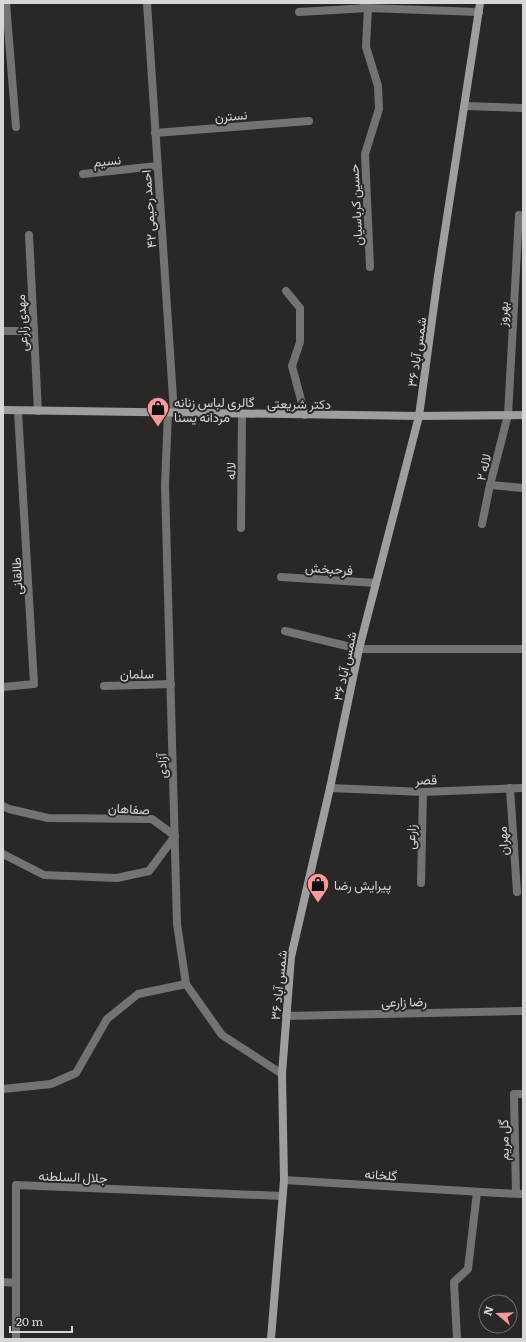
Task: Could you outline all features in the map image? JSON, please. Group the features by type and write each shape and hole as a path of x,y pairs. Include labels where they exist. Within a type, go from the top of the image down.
{"street":[{"path":"6,3 16,127"},
{"name":"۴۲ احمد رحیمی","path":"147,3 171,413"},
{"name":"شمس آباد ۳۶","path":"271,1339 284,1180 282,1074 291,957 330,788 359,648 418,416 480,3"},
{"path":"299,12 366,6 479,12"},
{"name":"حسین کرباسیان","path":"366,6 366,47 378,86 379,109 365,154 370,267"},
{"path":"465,106 523,108"},
{"name":"نسترن","path":"155,133 309,121"},
{"name":"نسیم","path":"83,174 157,166"},
{"name":"بهروز","path":"508,415 519,215"},
{"name":"مهدی زارعی","path":"29,235 38,411"},
{"path":"286,291 300,308 300,342 292,366 306,415"},
{"path":"3,331 34,331"},
{"name":"دکتر شریعتی","path":"3,410 306,415 523,415"},
{"name":"طالقانی","path":"3,687 34,684 18,411"},
{"name":"آزادی","path":"171,413 165,485 177,924 186,984 222,1035 282,1074"},
{"name":"لاله","path":"241,528 242,414"},
{"name":"لاله ۲","path":"482,524 490,485 508,415"},
{"path":"490,485 523,488"},
{"name":"فرحبخش","path":"281,577 376,583"},
{"path":"285,631 359,648 523,649"},
{"name":"سلمان","path":"104,686 171,684"},
{"name":"قصر","path":"330,788 423,792 523,788"},
{"name":"مهران","path":"510,788 518,892"},
{"name":"زارعی","path":"421,883 423,792"},
{"name":"صفاهان","path":"3,806 9,809 48,818 152,819 175,836"},
{"path":"3,854 44,875 117,878 149,871 175,836"},
{"path":"3,1089 51,1084 76,1073 108,1020 138,994 186,984"},
{"name":"رضا زارعی","path":"286,1016 523,1011"},
{"name":"گل مریم","path":"520,1194 514,1094 523,1094"},
{"name":"گلخانه","path":"284,1180 520,1194"},
{"name":"جلال السلطنه","path":"16,1339 16,1185 282,1196"},
{"path":"457,1339 454,1282 468,1269 477,1192"},
{"path":"3,1282 16,1283"}],"place":[{"name":"گالری لباس زنانه مردانه یسنا","path":"158,428"},
{"name":"پیرایش رضا","path":"318,904"}]}
